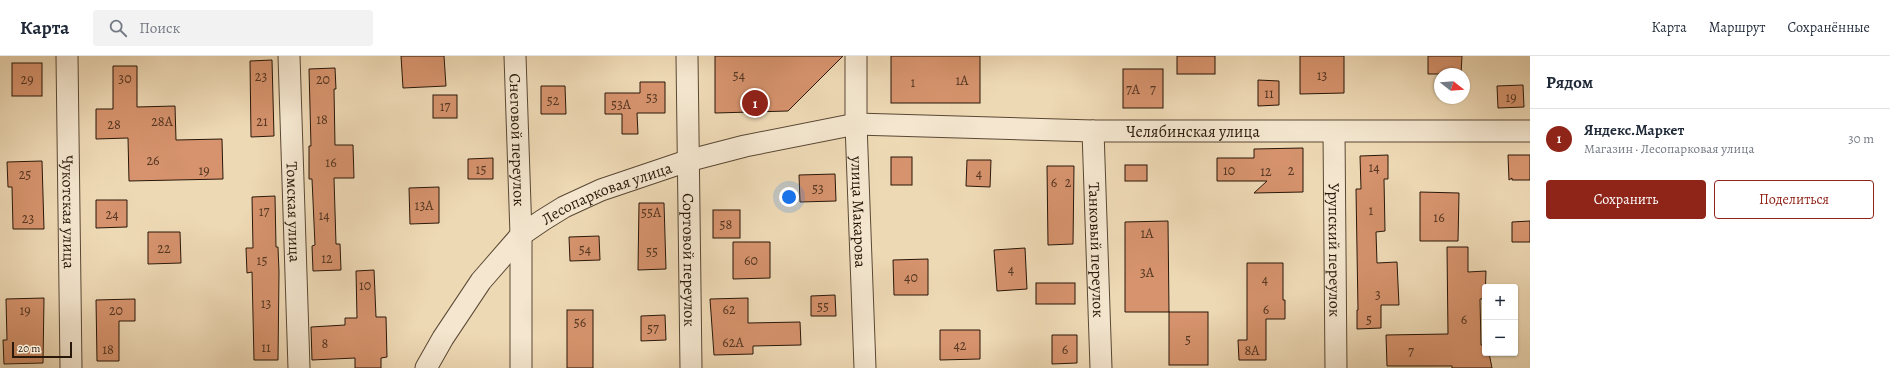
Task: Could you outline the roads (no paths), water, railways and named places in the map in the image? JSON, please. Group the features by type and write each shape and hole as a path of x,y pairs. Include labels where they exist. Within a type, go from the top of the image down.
{"street":[{"name":"Чукотская улица","path":"67,56 71,368"},
{"name":"Томская улица","path":"289,56 299,368"},
{"name":"Снеговой переулок","path":"515,56 521,235 521,368"},
{"name":"Сортовой переулок","path":"687,56 687,161 691,368"},
{"name":"улица Макарова","path":"856,56 856,124 865,368"},
{"name":"Лесопарковая улица","path":"426,368 443,338 481,281 521,235 564,207 601,190 687,161 745,146 856,124"},
{"name":"Челябинская улица","path":"856,124 1093,131 1530,131"},
{"name":"Танковый переулок","path":"1093,131 1101,368"},
{"name":"Урупский переулок","path":"1334,132 1336,368"}],"place":[{"name":"Яндекс.Маркет","path":"755,103"}]}
